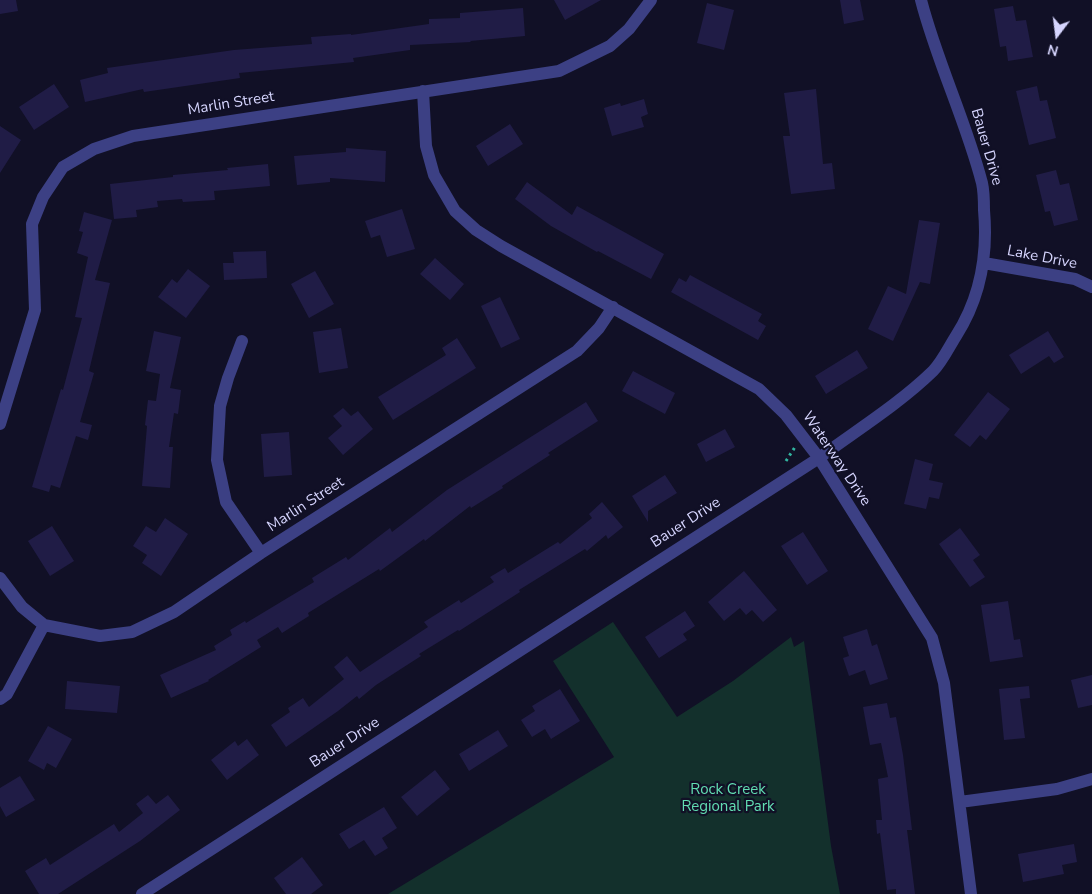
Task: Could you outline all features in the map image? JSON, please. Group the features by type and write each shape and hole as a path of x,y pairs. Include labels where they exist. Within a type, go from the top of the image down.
{"street":[{"name":"Marlin Street","path":"0,424 35,310 32,224 43,197 63,167 94,148 133,136 559,72 610,46 629,29 651,0"},
{"name":"Bauer Drive","path":"142,894 818,458 899,400 934,370 965,322 981,282 986,231 982,185 921,0"},
{"name":"Bauer Drive","path":"927,0 928,26"},
{"name":"Waterway Drive","path":"423,91 426,146 434,175 455,211 476,230 501,246 759,389 786,415 818,458 932,638 944,683 971,894"},
{"name":"Lake Drive","path":"984,263 1075,279 1092,287"},
{"name":"Marlin Street","path":"0,578 22,606 44,625 100,636 132,632 174,612 261,553 577,351 599,328 613,307"},
{"path":"242,341 220,406 217,460 226,502 261,553"},
{"path":"0,699 7,694 44,625"},
{"path":"960,802 1057,789 1092,779"}],"path":[{"path":"781,464 788,460 792,450 804,438"}],"green space":[{"name":"Rock Creek Regional Park","path":"613,622 677,717 733,681 791,637 794,647 804,641 831,846 840,894 388,894 614,757 553,661"}],"building":[{"path":"0,0 16,0 18,11 0,14"},
{"path":"554,0 601,0 565,20"},
{"path":"840,0 860,0 864,20 844,24"},
{"path":"707,3 734,10 724,50 697,43"},
{"path":"1013,6 1016,21 1026,20 1033,57 1008,61 1006,46 1000,47 994,9"},
{"path":"523,8 525,36 471,42 410,45 410,50 353,58 354,62 239,73 240,78 144,92 143,89 85,102 80,80 108,73 107,68 234,50 312,44 311,37 351,35 429,24 429,19 460,18 460,13"},
{"path":"54,84 69,107 34,130 19,107"},
{"path":"1037,86 1040,101 1047,100 1056,138 1029,145 1016,91"},
{"path":"816,89 823,164 832,163 835,189 791,194 783,136 790,136 784,93"},
{"path":"644,99 648,114 641,117 644,127 612,136 604,108 620,103 621,106"},
{"path":"510,124 523,144 488,166 476,146"},
{"path":"0,126 21,140 0,173"},
{"path":"346,148 386,151 385,182 330,178 330,182 297,185 294,156 346,152"},
{"path":"268,164 270,186 214,191 215,200 183,202 182,199 157,201 158,207 136,210 137,217 114,219 110,184"},
{"path":"1056,170 1060,185 1069,183 1078,220 1054,226 1050,211 1045,212 1036,175"},
{"path":"527,182 572,215 577,206 664,254 651,279 551,226 515,199"},
{"path":"402,209 415,249 387,257 380,235 371,238 365,221"},
{"path":"84,212 112,220 95,280 110,283 89,371 94,373 80,422 92,425 88,440 76,436 60,488 51,485 49,492 32,487 61,389 63,390 82,318 75,317 88,257 77,253 83,232 79,231"},
{"path":"919,220 940,223 930,284 920,282 893,341 868,329 888,286 906,294"},
{"path":"266,251 267,278 224,280 223,263 234,263 233,252"},
{"path":"435,258 464,284 450,300 420,274"},
{"path":"188,269 210,286 186,318 158,297 172,279 177,283"},
{"path":"315,271 334,304 309,318 291,284"},
{"path":"690,275 762,314 758,321 766,326 758,340 671,292 679,278 686,282"},
{"path":"500,297 520,339 501,348 481,306"},
{"path":"341,328 348,368 319,373 313,332"},
{"path":"154,331 181,337 170,388 181,390 178,414 174,413 169,447 173,447 170,488 142,486 148,400 156,401 160,374 146,371"},
{"path":"1048,331 1064,357 1054,363 1049,356 1021,374 1009,355"},
{"path":"457,338 476,368 393,420 378,397 446,355 442,348"},
{"path":"857,350 868,368 826,394 815,376"},
{"path":"633,371 675,393 665,414 622,391"},
{"path":"988,392 1010,409 986,440 980,435 970,447 954,435"},
{"path":"586,402 598,421 548,453 550,455 502,486 503,488 471,508 470,506 425,541 424,539 380,571 379,569 308,613 309,616 282,633 278,627 257,640 261,647 209,681 171,698 160,675 216,650 214,646 232,635 230,630 245,621 246,623 314,582 312,578 346,557 348,560 390,528 392,532 447,490"},
{"path":"343,408 351,416 358,411 373,429 343,455 328,438 342,426 333,416"},
{"path":"725,429 735,447 706,462 697,444"},
{"path":"289,432 292,475 264,477 261,434"},
{"path":"915,459 933,464 929,480 943,483 939,499 929,497 926,509 904,504"},
{"path":"665,475 677,493 648,511 648,522 632,496"},
{"path":"602,502 623,527 608,539 606,535 587,551 585,549 519,590 520,592 459,631 419,654 421,656 376,685 359,699 357,696 286,747 271,725 290,712 288,708 303,698 309,707 344,679 334,667 347,656 360,672 428,627 424,622 459,600 461,603 494,582 490,577 505,568 508,573 558,542 560,544 592,518 589,514"},
{"path":"165,518 188,534 161,576 142,563 147,555 133,546 146,526 156,532"},
{"path":"52,526 74,561 50,576 28,541"},
{"path":"960,528 980,555 973,560 985,577 970,587 939,544"},
{"path":"803,532 828,571 807,585 781,546"},
{"path":"744,571 777,610 763,622 752,610 746,615 740,608 724,621 708,602"},
{"path":"1008,601 1014,640 1020,639 1023,657 990,662 981,605"},
{"path":"685,611 695,626 683,634 687,640 659,658 645,637"},
{"path":"867,629 872,646 877,644 888,679 870,685 865,670 849,676 843,658 849,656 843,637"},
{"path":"1092,675 1092,705 1078,708 1071,680"},
{"path":"67,681 120,686 117,713 65,709"},
{"path":"1029,686 1030,698 1020,699 1025,738 1004,740 999,689"},
{"path":"560,689 580,721 551,739 545,729 532,737 521,720 535,711 532,706"},
{"path":"887,703 890,718 896,717 903,755 912,830 907,830 915,894 896,894 896,889 887,890 880,833 877,834 876,820 882,820 878,779 888,777 881,743 870,745 863,707"},
{"path":"48,726 72,739 56,768 47,763 44,770 28,761"},
{"path":"498,730 508,746 469,771 459,754"},
{"path":"247,739 259,755 227,780 211,760 235,741 238,746"},
{"path":"435,770 450,789 417,816 401,797"},
{"path":"20,776 35,800 6,817 0,806 0,788"},
{"path":"148,795 156,804 168,795 180,810 140,841 58,894 39,894 25,871 46,858 50,865 114,824 119,832 143,813 136,804"},
{"path":"384,807 397,828 382,838 388,848 375,856 364,840 349,849 339,834"},
{"path":"1074,844 1077,862 1062,865 1064,874 1023,882 1018,854"},
{"path":"302,857 323,885 311,894 286,894 274,878"}]}
